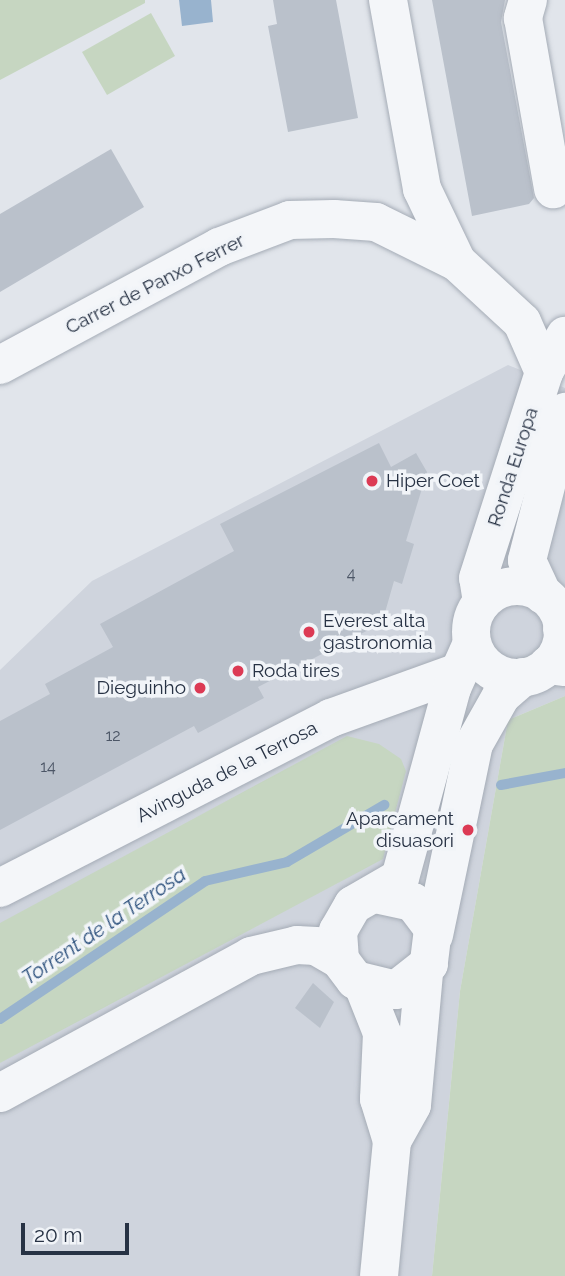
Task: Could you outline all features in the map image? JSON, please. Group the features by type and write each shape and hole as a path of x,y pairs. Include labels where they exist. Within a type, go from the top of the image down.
{"street":[{"path":"388,0 422,189 457,262"},
{"path":"528,0 523,18 553,189"},
{"name":"Carrer de Panxo Ferrer","path":"0,365 219,247 290,220 376,222 457,262 522,321 544,372"},
{"name":"Ronda Europa","path":"379,1276 392,1140 379,1099 382,1032 352,972 341,922 375,894 400,878 466,657 472,621 482,602 478,578 544,372 565,336"},
{"name":"Ronda Europa","path":"392,1140 412,1105 424,972 474,744 501,696 545,670 564,630 557,609 543,595 527,560 565,412"},
{"path":"482,602 511,587 543,595"},
{"path":"466,657 491,670 545,670"},
{"name":"Avinguda de la Terrosa","path":"0,888 331,718 466,657"},
{"path":"375,894 413,902 434,935"},
{"path":"0,1093 251,956 297,945 316,946 352,972 396,989 424,972"}],"shaded area":[{"path":"508,365 565,388 565,696 508,720 460,991 432,1276 0,1276 0,670 92,581"}],"green space":[{"path":"0,0 145,0 145,3 0,80"},
{"path":"151,13 175,56 107,95 82,52"},
{"path":"565,696 565,1276 432,1276 460,991 508,720"},
{"path":"347,736 379,744 401,759 406,771 383,859 0,1063 0,923"}],"water":[{"path":"179,0 211,0 213,22 182,26"}],"building":[{"path":"273,0 336,0 358,118 288,132 268,26 277,24"},
{"path":"432,0 505,0 501,22 534,198 529,204 472,216"},
{"path":"111,149 144,207 0,292 0,214"},
{"path":"379,443 391,467 416,453 427,472 406,541 414,544 402,584 394,581 382,623 258,687 264,698 198,733 194,726 0,830 0,721 50,694 45,684 113,647 100,624 234,551 220,524"},
{"path":"313,983 334,1002 320,1028 295,1008"}],"waterway":[{"name":"Torrent de la Terrosa","path":"501,785 565,773"},
{"name":"Torrent de la Terrosa","path":"0,1019 205,881 287,862 384,805"}],"place":[{"name":"Hiper Coet","path":"372,481"},
{"name":"Everest alta gastronomia","path":"309,632"},
{"name":"Roda tires","path":"238,671"},
{"name":"Dieguinho","path":"200,688"},
{"name":"Aparcament disuasori","path":"468,830"}]}
